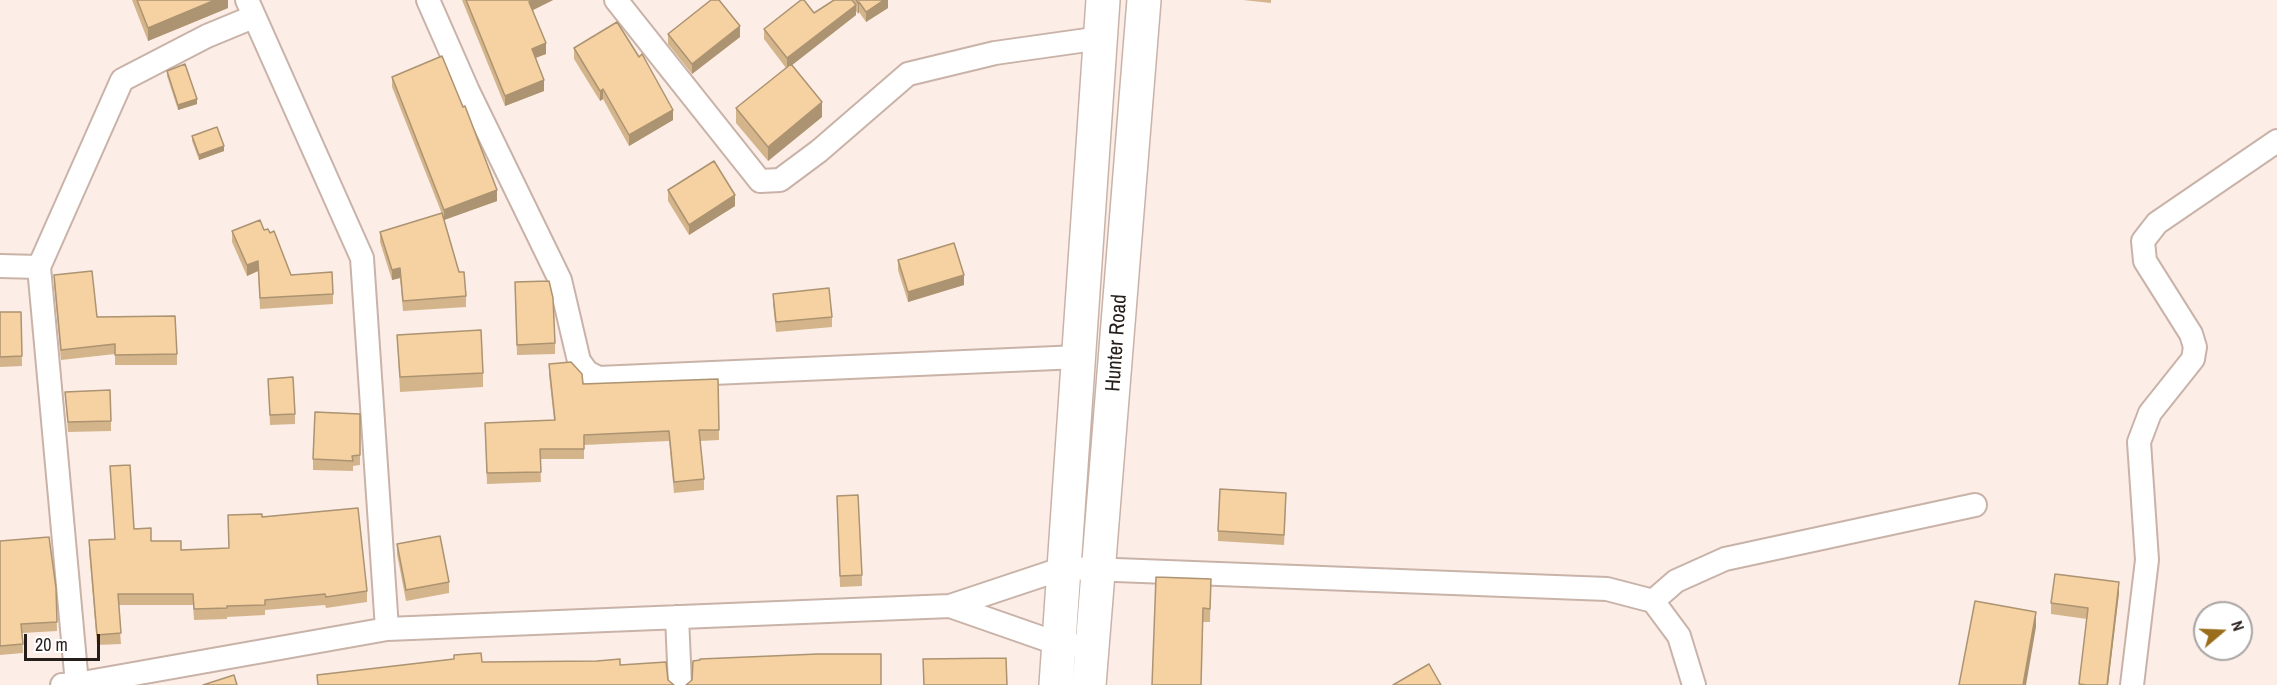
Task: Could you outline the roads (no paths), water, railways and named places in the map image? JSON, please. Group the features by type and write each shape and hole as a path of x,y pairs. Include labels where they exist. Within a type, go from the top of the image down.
{"main road":[{"name":"Hunter Road","path":"1056,685 1103,0"},
{"name":"Hunter Road","path":"1089,685 1144,0"}],"street":[{"path":"428,0 468,91 560,280 579,361 587,372 598,378 1079,357"},
{"path":"616,0 760,181 780,180 804,163 908,74 995,53 1101,38"},
{"path":"387,629 362,258 250,8 207,36 122,80 39,267 70,685 387,629 950,606 1064,568 1607,589 1653,601 1679,636 1694,685"},
{"path":"2132,685 2147,560 2139,442 2150,413 2193,359 2194,347 2191,334 2145,261 2143,241 2157,223 2277,141"},
{"path":"0,266 39,267"},
{"path":"1653,601 1676,581 1725,559 1975,505"},
{"path":"950,606 1059,644 1093,647"},
{"path":"677,617 680,685"}]}
